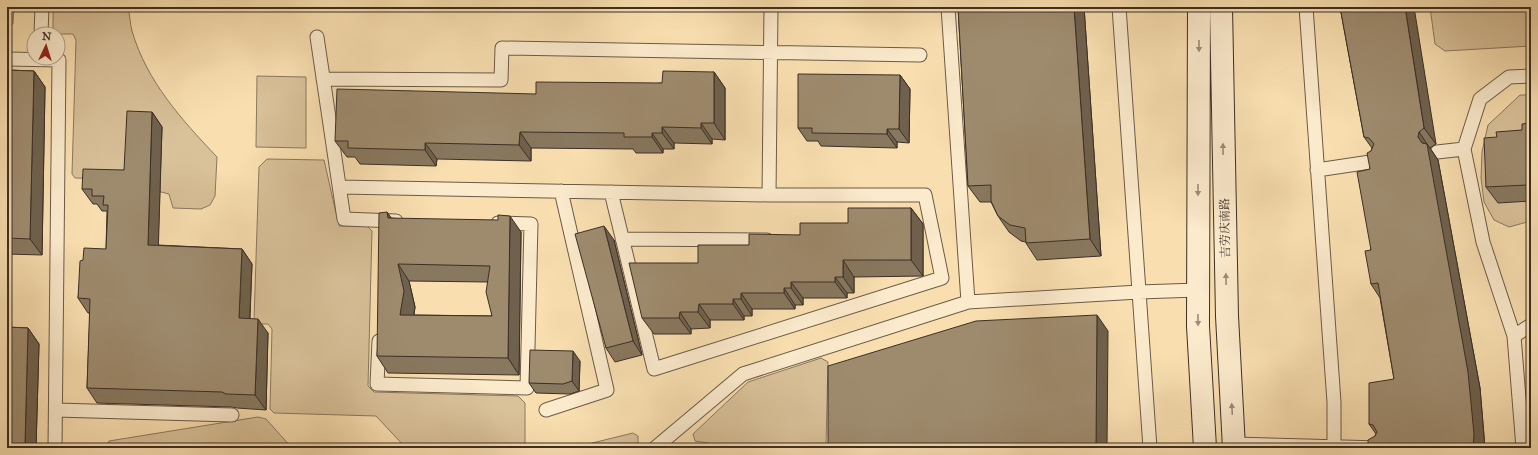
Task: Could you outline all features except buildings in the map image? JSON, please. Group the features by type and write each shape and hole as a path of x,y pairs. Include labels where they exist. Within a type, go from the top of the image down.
{"main road":[{"path":"1199,7 1198,326 1205,448"},
{"name":"吉劳庆南路","path":"1221,7 1227,320 1234,446"}],"lane":[{"path":"41,26 42,7"},
{"path":"768,195 771,7"},
{"path":"948,7 968,302"},
{"path":"1118,7 1150,448"},
{"path":"1306,7 1334,402 1334,447"},
{"path":"317,37 344,219 405,221"},
{"path":"323,78 501,80 502,48 920,55"},
{"path":"7,59 26,59"},
{"path":"55,448 59,66"},
{"path":"1523,448 1514,336 1483,242 1464,149 1480,99 1509,77 1531,76"},
{"path":"1437,152 1464,149"},
{"path":"1317,170 1377,161"},
{"path":"340,187 561,191 768,195 926,195 942,278 654,369 611,192"},
{"path":"546,410 607,390 561,191"},
{"path":"381,236 382,220"},
{"path":"379,330 377,384 527,388 531,224 484,223"},
{"path":"622,239 779,240"},
{"path":"655,448 743,374 968,302 1198,290"},
{"path":"1514,336 1531,325"},
{"path":"56,410 232,415"},
{"path":"1234,446 1380,448"}],"shaded area":[{"path":"7,7 14,7 13,24 7,30"},
{"path":"53,7 128,7 132,31 139,50 156,84 191,129 217,157 215,196 210,205 201,209 173,208 169,194 110,179 75,178 72,174 76,40 73,34 66,34 66,26 53,26"},
{"path":"1430,7 1531,7 1531,46 1445,51 1435,44"},
{"path":"257,76 306,77 306,148 256,147"},
{"path":"1520,95 1531,95 1531,221 1509,227 1494,220 1484,202 1481,178 1482,152 1488,125"},
{"path":"267,159 324,160 339,226 367,226 372,231 368,386 374,392 518,396 525,403 525,448 406,448 376,416 274,413 270,409 272,329 268,324 257,324 254,320 259,167"},
{"path":"821,358 828,362 826,445 823,448 741,448 695,441 693,434 748,382"},
{"path":"258,417 266,419 292,448 105,448 109,441"},
{"path":"633,433 638,436 638,443 632,448 572,448"}]}
